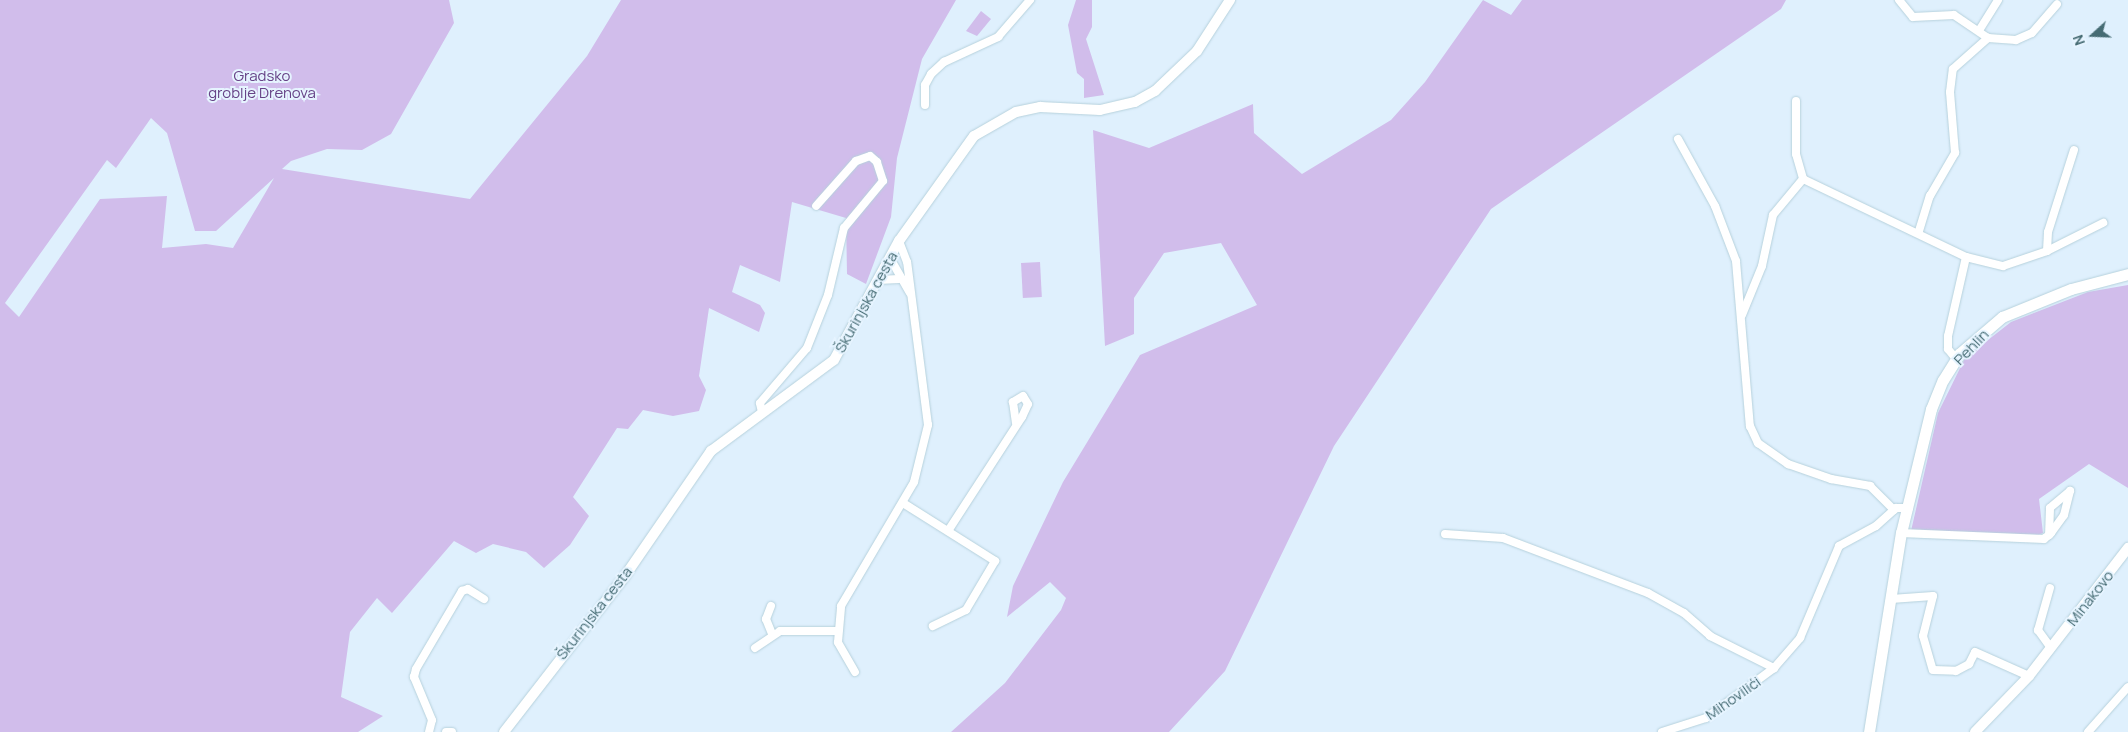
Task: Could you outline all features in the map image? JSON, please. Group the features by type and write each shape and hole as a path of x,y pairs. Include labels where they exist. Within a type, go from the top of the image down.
{"main road":[{"name":"Pehlin","path":"1870,732 1901,533 1909,508 1931,409 1956,359 2002,317 2071,289 2128,274"}],"street":[{"path":"925,105 925,85 931,74 944,62 998,37 1030,0"},
{"name":"Škurinjska cesta","path":"504,732 625,576 693,472 722,440 834,360 899,241 957,156 993,122 1040,107 1100,110 1135,102 1155,91 1197,51 1230,0"},
{"path":"1899,0 1913,17 1954,16 1980,29 1988,38"},
{"path":"1980,29 1998,0"},
{"path":"1919,231 1930,196 1955,153 1950,77 1958,63 1988,38 2024,38 2057,4"},
{"path":"1796,101 1796,154 1803,179"},
{"path":"1678,139 1728,237 1740,285 1750,426 1758,443 1788,464 1831,479 1870,486 1894,510"},
{"path":"2047,251 2048,232 2074,150"},
{"path":"762,412 760,403 807,348 828,295 844,228 882,181 877,162 870,156 856,161 816,206"},
{"path":"1803,179 1919,231 1966,256 2003,266 2047,251 2103,223"},
{"path":"1741,317 1762,266 1773,215 1803,179"},
{"path":"855,672 842,654 837,631 846,594 903,503 920,468 928,425 926,385 910,293 907,262 899,241"},
{"path":"1956,359 1948,349 1948,336 1966,256"},
{"path":"890,258 899,279 910,293"},
{"path":"878,280 899,279"},
{"path":"948,530 1016,423"},
{"path":"1901,533 2008,541 2049,535 2064,515 2070,491 2050,508 2049,535"},
{"path":"903,503 995,561 966,610 933,626"},
{"path":"1445,534 1502,538 1648,593 1680,610 1710,636 1774,668 1800,638 1839,546 1894,510 1909,508"},
{"name":"Minakovo","path":"1976,732 2029,676 2128,548"},
{"name":"Minakovo","path":"2050,588 2038,630 2051,648"},
{"path":"429,732 432,720 414,677 416,669 462,591 468,589 484,599"},
{"path":"1891,599 1933,596 1923,636 1933,670 1948,672 1964,668 1975,652 2029,676"},
{"path":"771,606 766,619 772,634"},
{"path":"755,648 772,634 837,631"},
{"name":"Mihovilići","path":"1662,732 1706,718 1774,668"},
{"path":"2088,732 2128,686"},
{"path":"446,732 452,732"}],"green space":[{"name":"Gradsko groblje Drenova","path":"0,0 449,0 454,23 391,134 362,150 327,149 291,161 282,169 470,199 587,56 621,0 956,0 922,59 897,158 891,217 866,284 847,274 846,218 792,202 780,282 740,265 732,292 760,305 765,313 759,332 709,308 699,376 706,390 699,411 673,416 643,410 628,429 617,428 573,497 589,516 570,545 544,568 526,552 493,544 476,553 454,541 392,613 377,598 350,632 341,697 383,716 358,732 0,732","holes":["151,118 167,133 195,231 216,231 274,178 233,248 206,244 162,248 167,196 100,199 19,317 5,303 107,160 116,168"]},
{"path":"1076,0 1092,0 1092,27 1086,39 1104,95 1084,98 1084,79 1077,73 1068,25"},
{"path":"1483,0 1511,15 1522,0 1786,0 1781,9 1491,209 1334,446 1225,671 1169,732 951,732 1005,683 1061,610 1066,598 1050,582 1007,617 1013,586 1063,482 1140,355 1257,305 1221,243 1164,253 1134,298 1134,334 1105,346 1093,130 1149,148 1253,104 1254,133 1302,174 1391,120 1425,82"},
{"path":"981,11 991,19 977,36 966,31"},
{"path":"1040,262 1042,297 1023,298 1021,263"},
{"path":"2128,285 2128,488 2089,464 2039,499 2043,533 2038,535 1911,531 1938,413 1965,358 2011,322 2088,292"}]}
